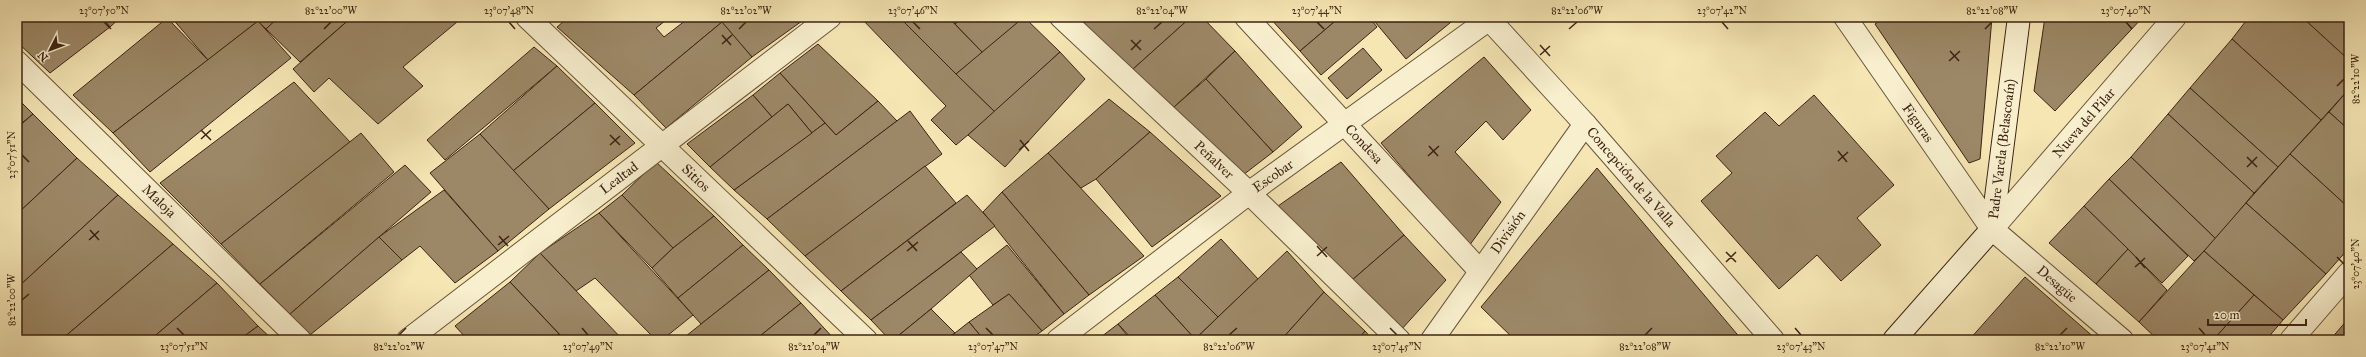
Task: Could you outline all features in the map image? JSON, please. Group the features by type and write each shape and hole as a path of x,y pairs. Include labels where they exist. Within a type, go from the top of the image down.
{"street":[{"name":"Sitios","path":"527,17 866,340"},
{"name":"Lealtad","path":"408,340 830,17"},
{"name":"Peñalver","path":"1061,17 1249,193 1399,340"},
{"name":"Condesa","path":"1246,17 1480,271"},
{"name":"Figuras","path":"1845,17 1992,229"},
{"name":"Padre Varela (Belascoaín)","path":"1894,340 1992,229 2019,17"},
{"name":"Nueva del Pilar","path":"1992,229 2175,17"},
{"name":"Escobar","path":"1058,340 1249,193 1346,125 1489,18"},
{"name":"Concepción de la Valla","path":"1489,18 1585,124 1773,340"},
{"name":"Maloja","path":"17,62 300,340"},
{"name":"División","path":"1432,340 1585,124"},
{"name":"Desagüe","path":"1992,229 2122,340"},
{"path":"2291,340 2349,273"}],"building":[{"path":"28,17 102,17 110,27 50,73 17,42 17,26"},
{"path":"102,17 121,17 110,27"},
{"path":"171,17 254,17 258,21 208,60"},
{"path":"254,17 279,17 266,29"},
{"path":"279,17 352,17 300,62 266,29"},
{"path":"352,17 463,17 403,67 423,86 378,124 329,78 314,92 293,69"},
{"path":"569,17 670,17 656,28 664,37 690,17 717,17 722,22 634,95 557,27"},
{"path":"717,17 799,17 802,21 752,57"},
{"path":"860,17 899,17 995,112 956,145 931,120 946,106"},
{"path":"899,17 948,17 983,53 956,74"},
{"path":"948,17 964,17 955,24"},
{"path":"964,17 1024,17 983,53 955,24"},
{"path":"1024,17 1060,52 995,112 956,74"},
{"path":"1075,17 1091,17 1083,24"},
{"path":"1091,17 1191,17 1132,70 1083,24"},
{"path":"1191,17 1202,17 1235,51 1174,107 1132,70"},
{"path":"1269,17 1340,17 1300,51"},
{"path":"1340,17 1369,17 1377,27 1321,75 1300,51"},
{"path":"1381,17 1456,18 1406,59 1375,22"},
{"path":"1885,17 1992,17 1980,159 1969,163 1875,24"},
{"path":"2045,17 2143,17 2055,111 2034,91"},
{"path":"2249,17 2302,17 2349,60 2349,89 2321,120 2232,39"},
{"path":"2302,17 2349,17 2349,60"},
{"path":"167,18 208,60 113,133 73,95"},
{"path":"258,21 291,58 150,172 113,133"},
{"path":"722,22 752,57 666,128 634,95"},
{"path":"2232,39 2321,120 2278,167 2190,88"},
{"path":"818,44 878,101 836,135 780,73"},
{"path":"534,47 557,66 445,160 427,140"},
{"path":"1363,48 1382,70 1347,99 1328,78"},
{"path":"1235,51 1302,127 1273,152 1206,79"},
{"path":"1060,52 1085,79 1005,167 968,135"},
{"path":"1484,57 1531,110 1503,140 1486,121 1455,152 1501,202 1469,246 1381,143"},
{"path":"557,66 595,103 513,171 480,134"},
{"path":"780,73 825,123 812,133 788,104 772,117 753,95"},
{"path":"1206,79 1273,152 1243,175 1174,107"},
{"path":"294,82 350,142 221,244 160,183"},
{"path":"2190,88 2278,167 2254,193 2168,114"},
{"path":"2349,89 2349,130 2329,112"},
{"path":"753,95 772,117 710,167 687,144"},
{"path":"1814,95 1894,185 1857,218 1881,245 1841,281 1817,255 1779,289 1701,201 1732,173 1716,156 1765,112 1779,126"},
{"path":"17,98 33,114 17,127"},
{"path":"1109,99 1150,132 1096,179 1081,188 1048,153"},
{"path":"878,101 897,121 767,219 734,190 825,123 836,135"},
{"path":"595,103 635,143 549,209 513,171"},
{"path":"788,104 812,133 734,190 710,167"},
{"path":"910,111 942,154 805,256 767,219"},
{"path":"2329,112 2349,130 2349,208 2290,154"},
{"path":"33,114 77,158 17,214 17,128"},
{"path":"2168,114 2254,193 2216,239 2131,157"},
{"path":"1150,132 1221,196 1152,247 1096,179"},
{"path":"361,133 394,172 260,284 221,244"},
{"path":"480,134 549,209 498,251 430,173"},
{"path":"1048,153 1144,256 1089,295 1002,192"},
{"path":"2290,154 2349,208 2349,248 2326,274 2246,203"},
{"path":"2131,157 2216,239 2194,261 2109,179"},
{"path":"77,158 118,195 17,288 17,214"},
{"path":"656,162 714,216 673,248 622,195"},
{"path":"1341,162 1404,235 1351,281 1278,206"},
{"path":"405,165 431,192 290,314 260,284"},
{"path":"925,166 956,203 841,291 805,256"},
{"path":"1597,168 1742,340 1515,340 1481,307"},
{"path":"2109,179 2188,256 2162,283 2084,206"},
{"path":"444,190 498,251 455,283 420,246 402,260 379,237"},
{"path":"1002,192 1089,295 1064,314 983,212"},
{"path":"118,195 173,244 61,340 21,340 17,335 17,288"},
{"path":"622,195 673,248 652,268 599,213"},
{"path":"967,195 995,226 871,320 841,291"},
{"path":"2246,203 2326,274 2283,320 2204,251"},
{"path":"2084,206 2128,249 2096,284 2049,243"},
{"path":"599,213 693,315 662,340 656,340 595,278 576,291 540,253"},
{"path":"714,216 743,245 678,298 652,268 673,248"},
{"path":"1404,235 1446,280 1401,330 1351,281"},
{"path":"379,237 402,260 310,335 290,314"},
{"path":"1221,239 1258,279 1218,317 1178,277"},
{"path":"173,244 217,283 150,340 61,340"},
{"path":"743,245 769,270 701,324 678,298"},
{"path":"1007,245 1064,314 1042,331 1009,294 993,305 969,275"},
{"path":"2128,249 2167,290 2139,322 2096,284"},
{"path":"1287,251 1324,292 1281,340 1194,340"},
{"path":"2204,251 2254,295 2213,340 2158,340 2139,322"},
{"path":"961,252 977,269 931,309 893,340 890,340 871,320"},
{"path":"540,253 623,340 565,340 510,282"},
{"path":"769,270 801,303 755,340 681,340"},
{"path":"1178,277 1218,317 1195,339 1155,295"},
{"path":"2025,277 2097,340 1969,340"},
{"path":"510,282 559,334 551,340 468,340 455,326"},
{"path":"217,283 258,326 239,340 150,340"},
{"path":"1324,292 1365,331 1358,340 1281,340"},
{"path":"1009,294 1042,331 1029,340 984,340 969,322"},
{"path":"1155,295 1195,339 1194,340 1133,340 1118,324"},
{"path":"2254,295 2283,320 2266,340 2213,340"},
{"path":"801,303 835,340 755,340"},
{"path":"931,309 955,333 946,340 893,340"},
{"path":"2348,319 2349,340 2330,340"},
{"path":"969,322 984,340 946,340 955,333"},
{"path":"1118,324 1131,340 1097,340"},
{"path":"258,326 273,340 239,340"},
{"path":"1365,331 1373,340 1358,340"},
{"path":"559,334 565,340 551,340"}]}
